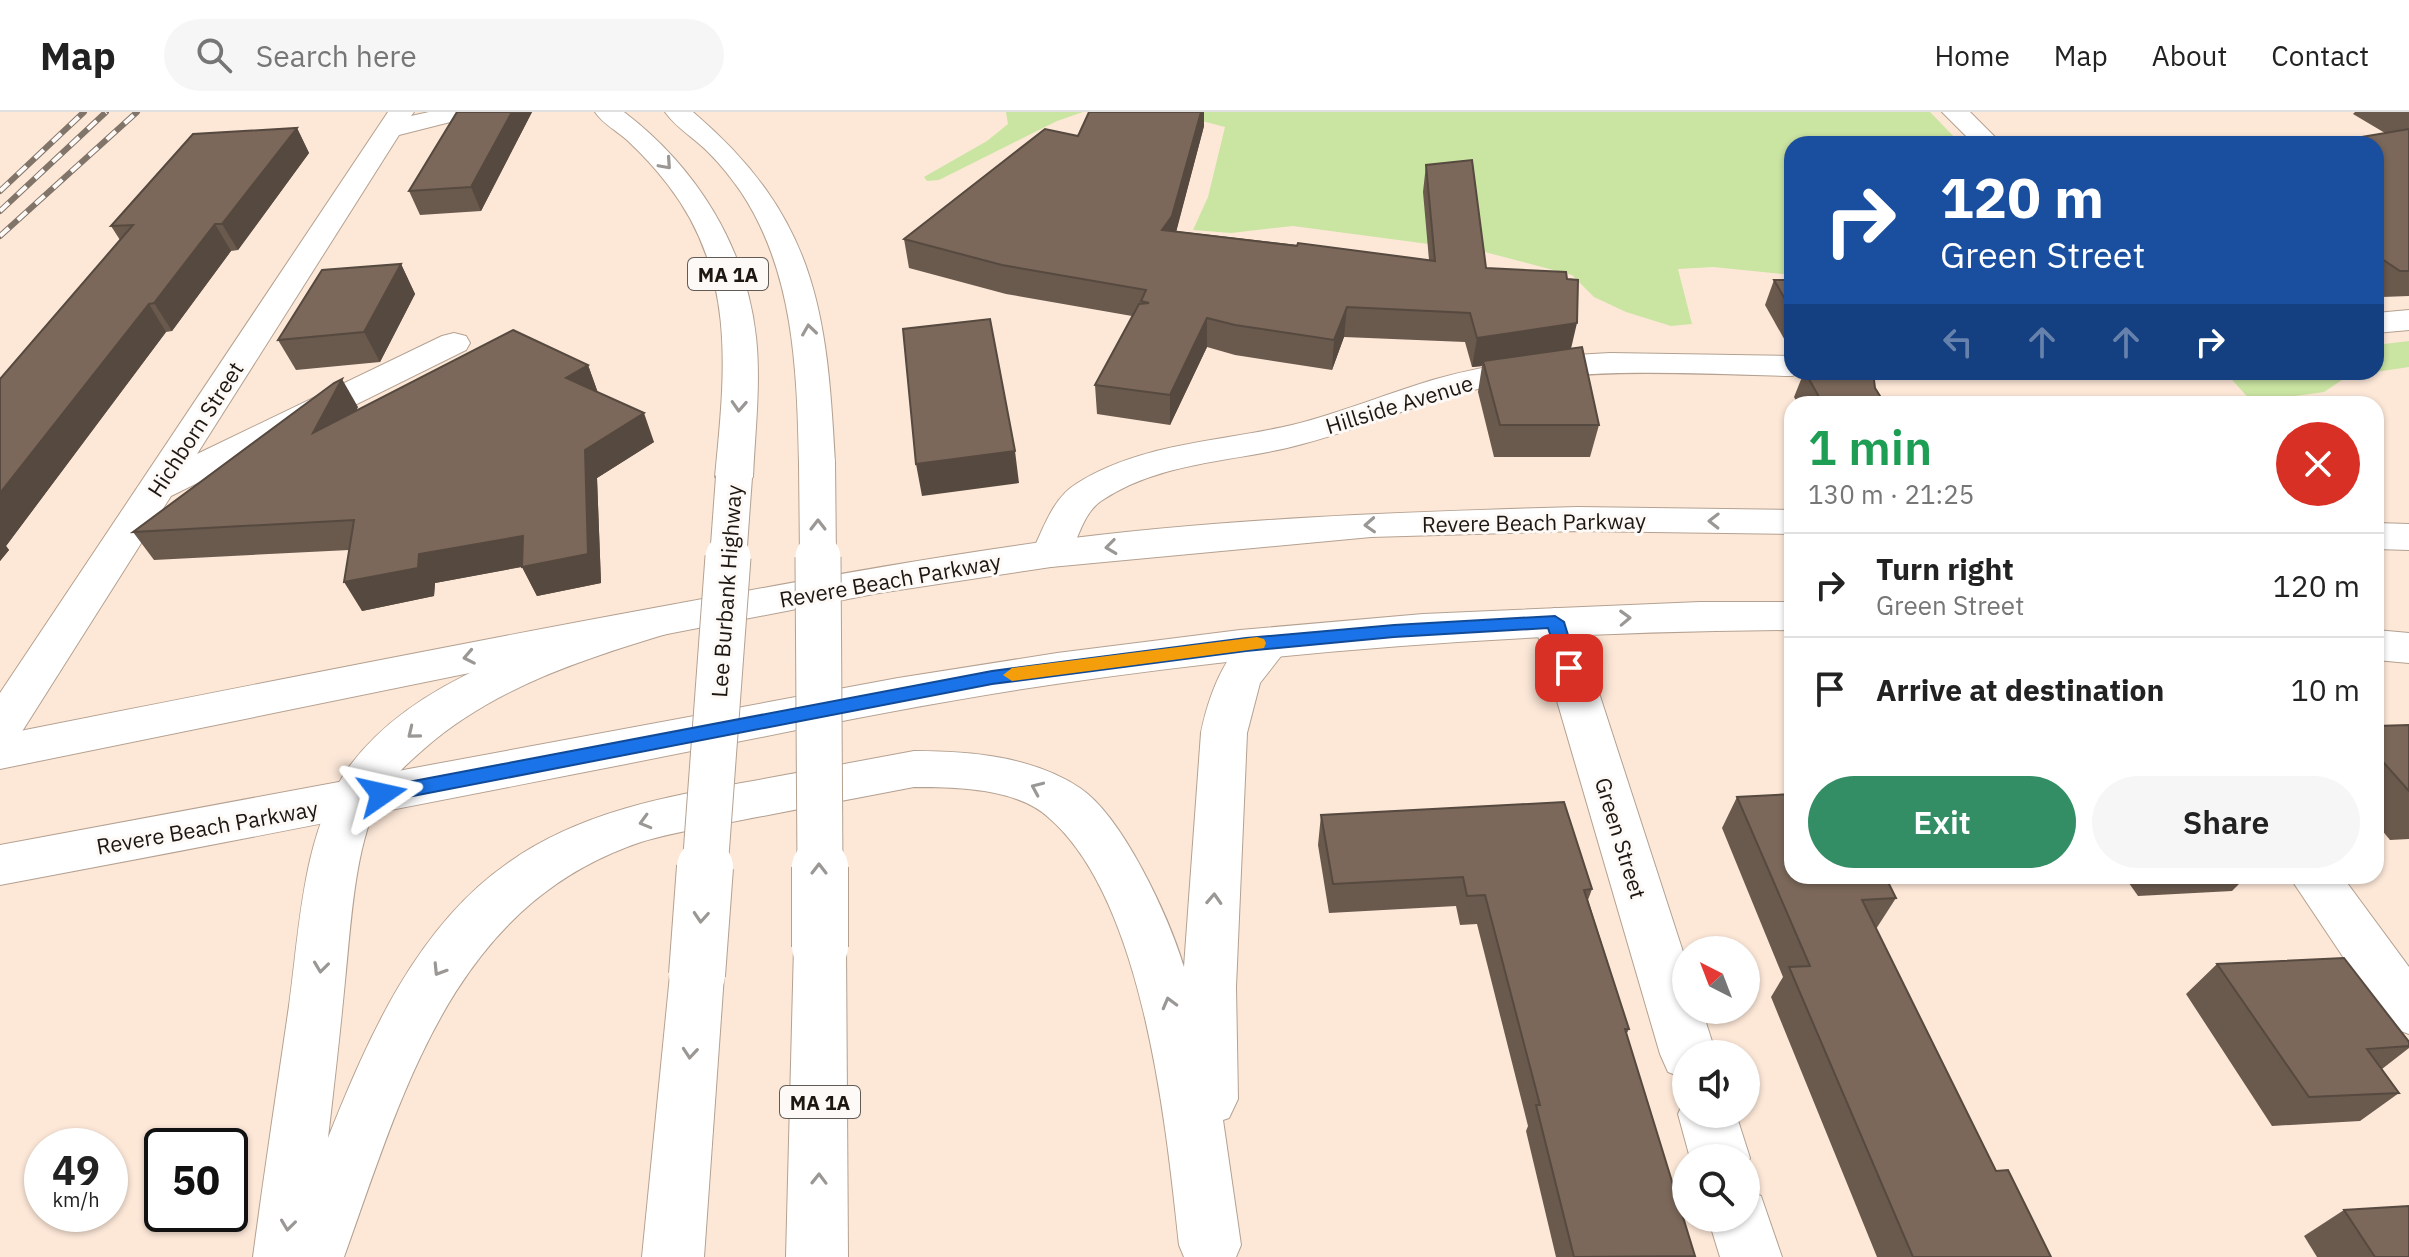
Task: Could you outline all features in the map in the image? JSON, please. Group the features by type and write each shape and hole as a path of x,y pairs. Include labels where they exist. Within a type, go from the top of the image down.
{"main road":[{"name":"Hichborn Street","path":"0,729 396,120 461,112"},
{"name":"Lee Burbank Highway","path":"608,112 643,141 675,175 703,215 723,257 734,295 740,337 734,477 673,1257"},
{"name":"MA 1A","path":"678,112 709,138 746,179 767,211 788,254 806,313 817,463 820,947 817,1257"},
{"path":"1955,112 1980,136"},
{"path":"2384,322 2409,320"},
{"path":"156,489 454,343"},
{"name":"Hillside Avenue","path":"1051,554 1076,503 1118,477 1189,457 1313,431 1472,380 1524,370 1585,365 1784,366"},
{"name":"Revere Beach Parkway","path":"0,752 661,621 879,580 1051,554 1264,532 1475,520 1784,522"},
{"path":"2384,536 2409,537"},
{"name":"Revere Beach Parkway","path":"0,865 992,678 1271,642 1555,622 1784,616"},
{"path":"284,1257 329,901 353,800 386,757 413,733 479,689 567,651 661,621"},
{"name":"Green Street","path":"1555,622 1684,1040"},
{"path":"1210,1251 1209,987 1224,733 1228,705 1243,671 1271,642"},
{"path":"2384,646 2409,648"},
{"path":"313,1257 403,1034 443,963 470,929 509,890 562,855 630,826 877,774 926,769 951,769 1012,778 1064,802 1102,845 1120,874 1138,912 1169,1003 1196,1131 1210,1251"},
{"path":"2320,884 2409,1010"},
{"path":"1743,1232 1751,1257"}],"green space":[{"path":"1006,112 1083,112 1057,121 939,180 927,181 924,177 987,141 1008,124"},
{"path":"1142,112 1930,112 1953,136 1784,136 1784,274 1713,267 1678,269 1692,324 1671,326 1626,312 1594,297 1572,275 1481,251 1293,226 1231,233 1193,230 1208,197 1225,127 1183,116"},
{"path":"2409,341 2409,367 2384,371 2384,344"},
{"path":"2232,380 2342,380 2324,392 2295,396 2247,396"}],"building":[{"path":"457,112 512,112 471,187 409,191"},
{"path":"1089,112 1201,112 1172,216 1162,230 1297,246 1298,243 1435,261 1426,165 1472,160 1486,268 1566,272 1567,279 1578,280 1577,323 1477,338 1470,313 1347,307 1334,340 1207,318 1170,395 1095,385 1139,304 1149,303 1141,301 1146,290 1002,265 904,239 1045,129 1078,136"},
{"path":"297,128 222,224 215,224 154,303 149,304 0,493 0,379 133,225 111,226 193,134"},
{"path":"2409,129 2409,271 2400,271 2384,260 2384,136 2367,136"},
{"path":"401,264 364,332 278,340 322,270"},
{"path":"1774,280 1784,280 1784,297"},
{"path":"990,319 1015,451 916,464 903,329"},
{"path":"513,330 588,365 566,378 644,413 585,450 588,554 522,567 523,536 419,554 418,568 344,582 354,520 133,532 334,383 342,379 313,433"},
{"path":"1582,347 1599,425 1500,425 1483,361"},
{"path":"1810,380 1874,380 1880,396 1818,396"},
{"path":"2409,725 2409,791 2384,763 2384,726"},
{"path":"1784,794 1784,884 1889,884 1896,898 1862,900 1996,1171 2008,1170 2051,1257 1913,1257 1789,967 1810,966 1737,797"},
{"path":"1564,802 1592,889 1584,890 1629,1029 1625,1029 1672,1181 1672,1232 1688,1232 1695,1256 1574,1257 1536,1105 1540,1105 1485,895 1467,896 1463,877 1333,884 1321,815"},
{"path":"2344,958 2409,1042 2409,1046 2367,1049 2399,1093 2309,1097 2217,964"},
{"path":"2409,1206 2409,1257 2375,1257 2344,1210"}],"railway":[{"path":"0,191 84,112"},
{"path":"0,211 106,112"},
{"path":"0,236 137,112"}],"slow traffic":[{"path":"1012,675 1257,643"}],"route":[{"path":"382,794 992,678 1246,645 1394,631 1555,622 1569,668"}]}
